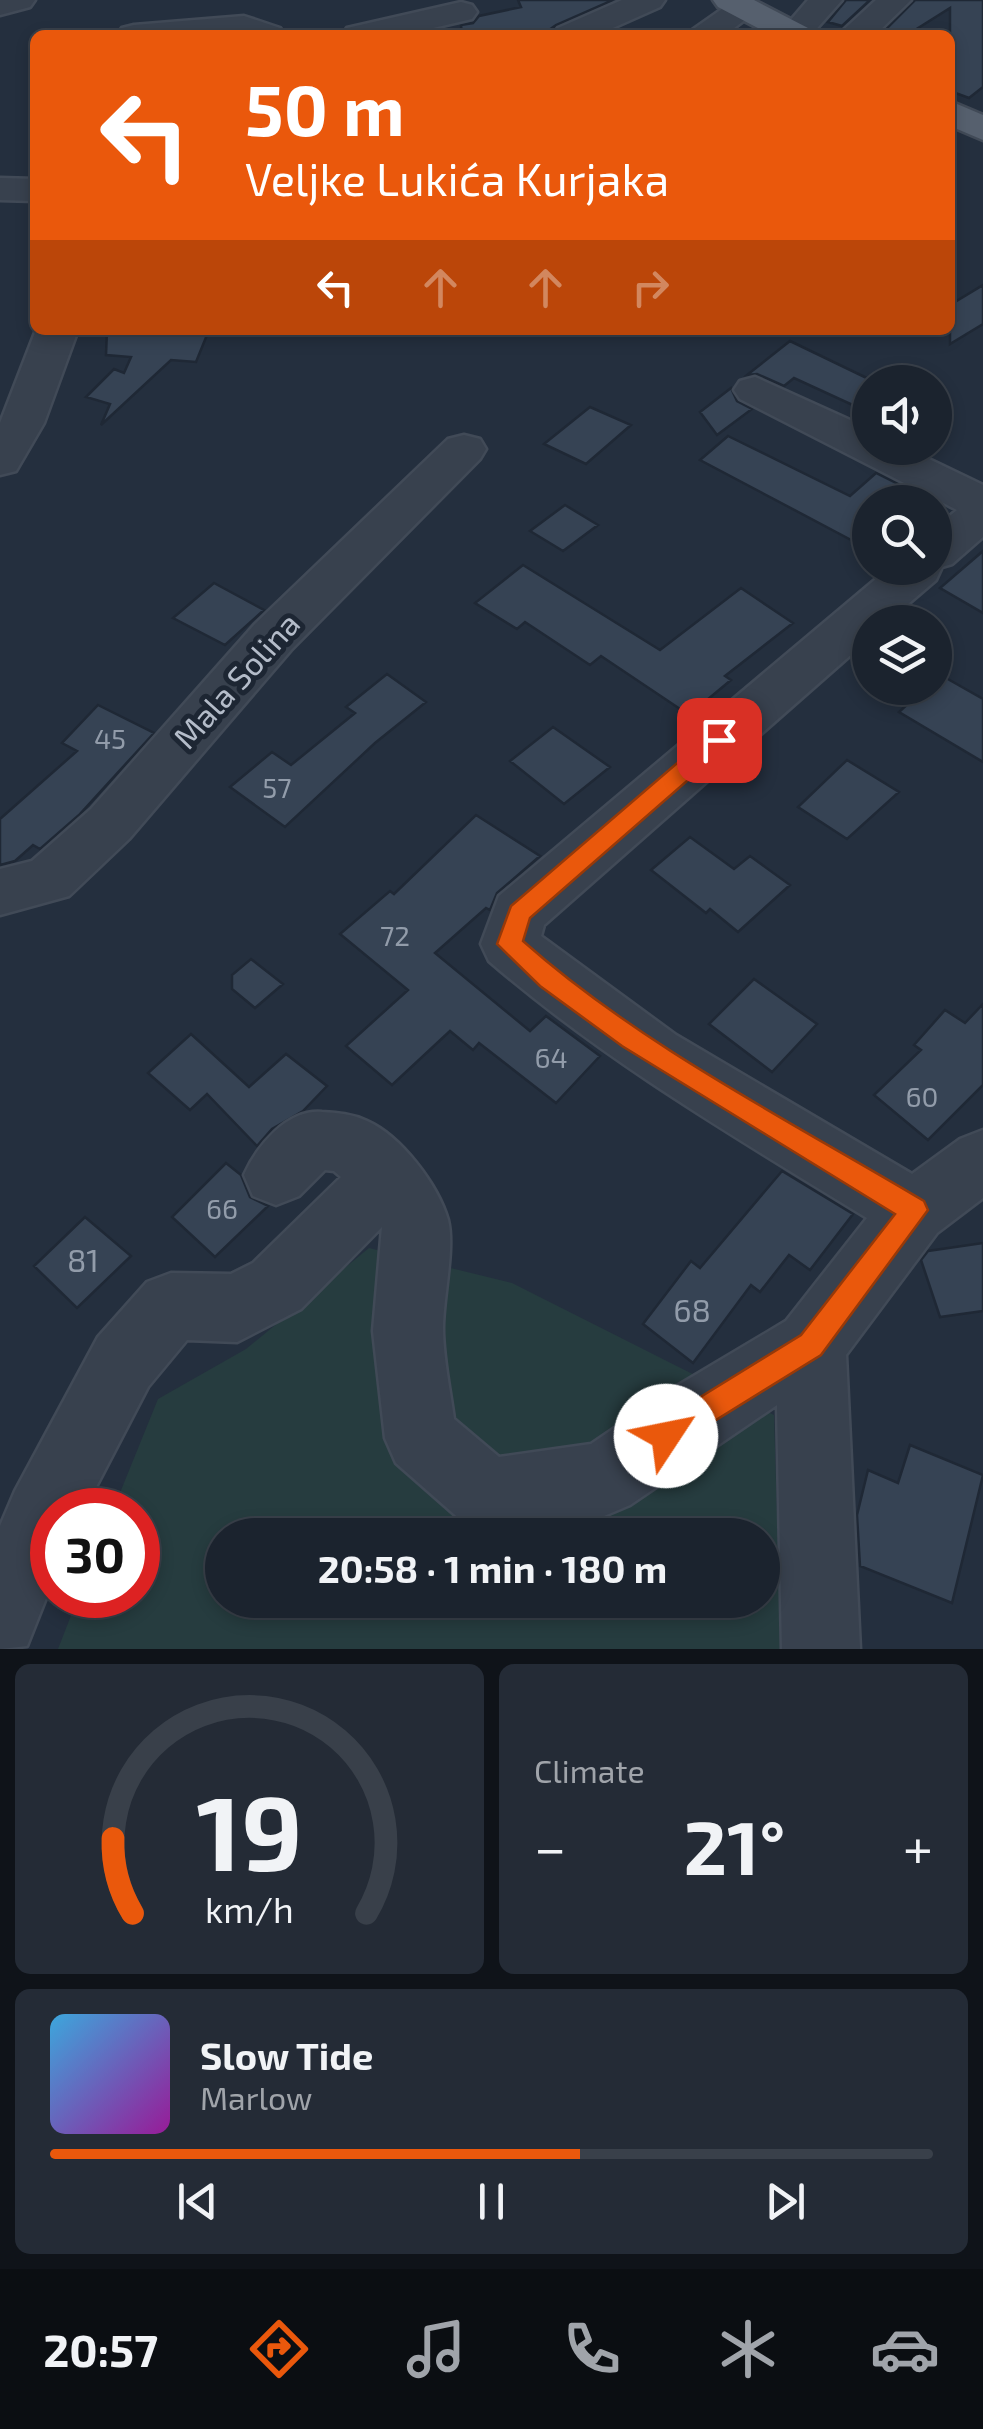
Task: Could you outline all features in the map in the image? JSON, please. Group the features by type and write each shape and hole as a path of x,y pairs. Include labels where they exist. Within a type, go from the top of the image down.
{"main road":[{"path":"736,4 785,30"},
{"path":"955,115 983,129"}],"street":[{"path":"0,6 20,0"},
{"path":"581,30 650,0"},
{"path":"799,30 826,0"},
{"path":"861,30 894,0"},
{"path":"707,30 736,4"},
{"path":"381,30 460,12"},
{"path":"188,30 252,24"},
{"path":"0,189 30,190"},
{"path":"0,461 22,422 55,335"},
{"path":"755,390 852,438"},
{"name":"Mala Solina","path":"0,892 48,880 110,824 273,636 464,449"},
{"path":"906,465 983,504"},
{"path":"952,539 983,512"},
{"path":"899,585 519,913 510,944 548,979 631,1038 914,1210"},
{"path":"276,1175 312,1140 349,1142 387,1177 416,1223 408,1331 421,1438 488,1495 604,1479 696,1414 811,1345 914,1210 983,1160"},
{"path":"0,1619 41,1517 123,1362 171,1306 238,1308 277,1286 387,1177"},
{"path":"811,1345 822,1649"}],"green space":[{"path":"369,1248 512,1283 774,1415 777,1518 205,1518 205,1618 780,1616 781,1649 58,1649 70,1618 160,1618 160,1488 122,1488 158,1399 246,1349"}],"building":[{"path":"518,0 613,0 549,30 462,30 461,25 473,23 479,16 521,7"},
{"path":"846,0 870,0 842,26 828,22"},
{"path":"915,0 983,0 983,87 969,98 955,93 955,30 950,30 950,8 915,30 885,30"},
{"path":"983,285 983,324 950,344 950,335 955,335 955,302"},
{"path":"107,335 207,335 196,362 171,360 101,425 110,404 86,397 114,369 124,373 131,357 106,355"},
{"path":"790,341 852,371 852,405 794,378 784,386 757,374 747,375"},
{"path":"731,388 737,401 752,409 717,435 700,412"},
{"path":"590,407 631,425 586,464 544,444"},
{"path":"728,436 852,494 852,540 700,460"},
{"path":"876,473 900,485 862,485"},
{"path":"565,505 598,525 563,551 530,531"},
{"path":"983,551 983,613 940,588 952,585 952,578"},
{"path":"523,565 660,650 741,588 793,623 725,676 731,680 689,715 601,656 590,665 525,622 517,629 475,603"},
{"path":"214,583 264,610 225,645 173,618"},
{"path":"387,674 426,702 375,743 285,827 230,787 272,752 291,765 355,713 346,707"},
{"path":"952,681 983,699 983,762 899,712 907,705 952,705"},
{"path":"98,705 154,733 79,815 40,849 33,845 15,861 0,865 0,819 77,751 62,743"},
{"path":"553,727 610,767 564,804 510,761"},
{"path":"847,760 899,792 847,839 798,807"},
{"path":"476,815 540,856 497,893 490,910 486,908 435,953 530,1031 546,1016 600,1056 556,1103 479,1043 473,1050 450,1031 392,1085 346,1046 408,990 340,934 390,891 394,894"},
{"path":"690,837 734,869 750,856 790,885 738,932 710,909 706,913 651,870"},
{"path":"251,959 283,984 255,1008 232,989 232,975"},
{"path":"754,979 817,1024 772,1072 709,1024"},
{"path":"983,1004 983,1085 928,1140 874,1095 921,1050 914,1045 945,1010 965,1023"},
{"path":"191,1034 249,1087 286,1054 327,1086 303,1111 272,1129 257,1146 207,1094 190,1110 148,1073"},
{"path":"226,1163 241,1175 250,1197 268,1206 215,1257 172,1217"},
{"path":"782,1171 853,1214 810,1270 789,1255 760,1292 751,1285 693,1363 643,1324 691,1261 700,1268"},
{"path":"85,1217 131,1256 77,1308 34,1266"},
{"path":"983,1243 983,1311 940,1317 921,1260 928,1251"},
{"path":"910,1445 983,1475 952,1603 860,1566 857,1515 868,1470 898,1483"}],"route":[{"path":"666,1436 811,1345 914,1210 631,1038 548,979 510,944 519,913 719,740"}]}
